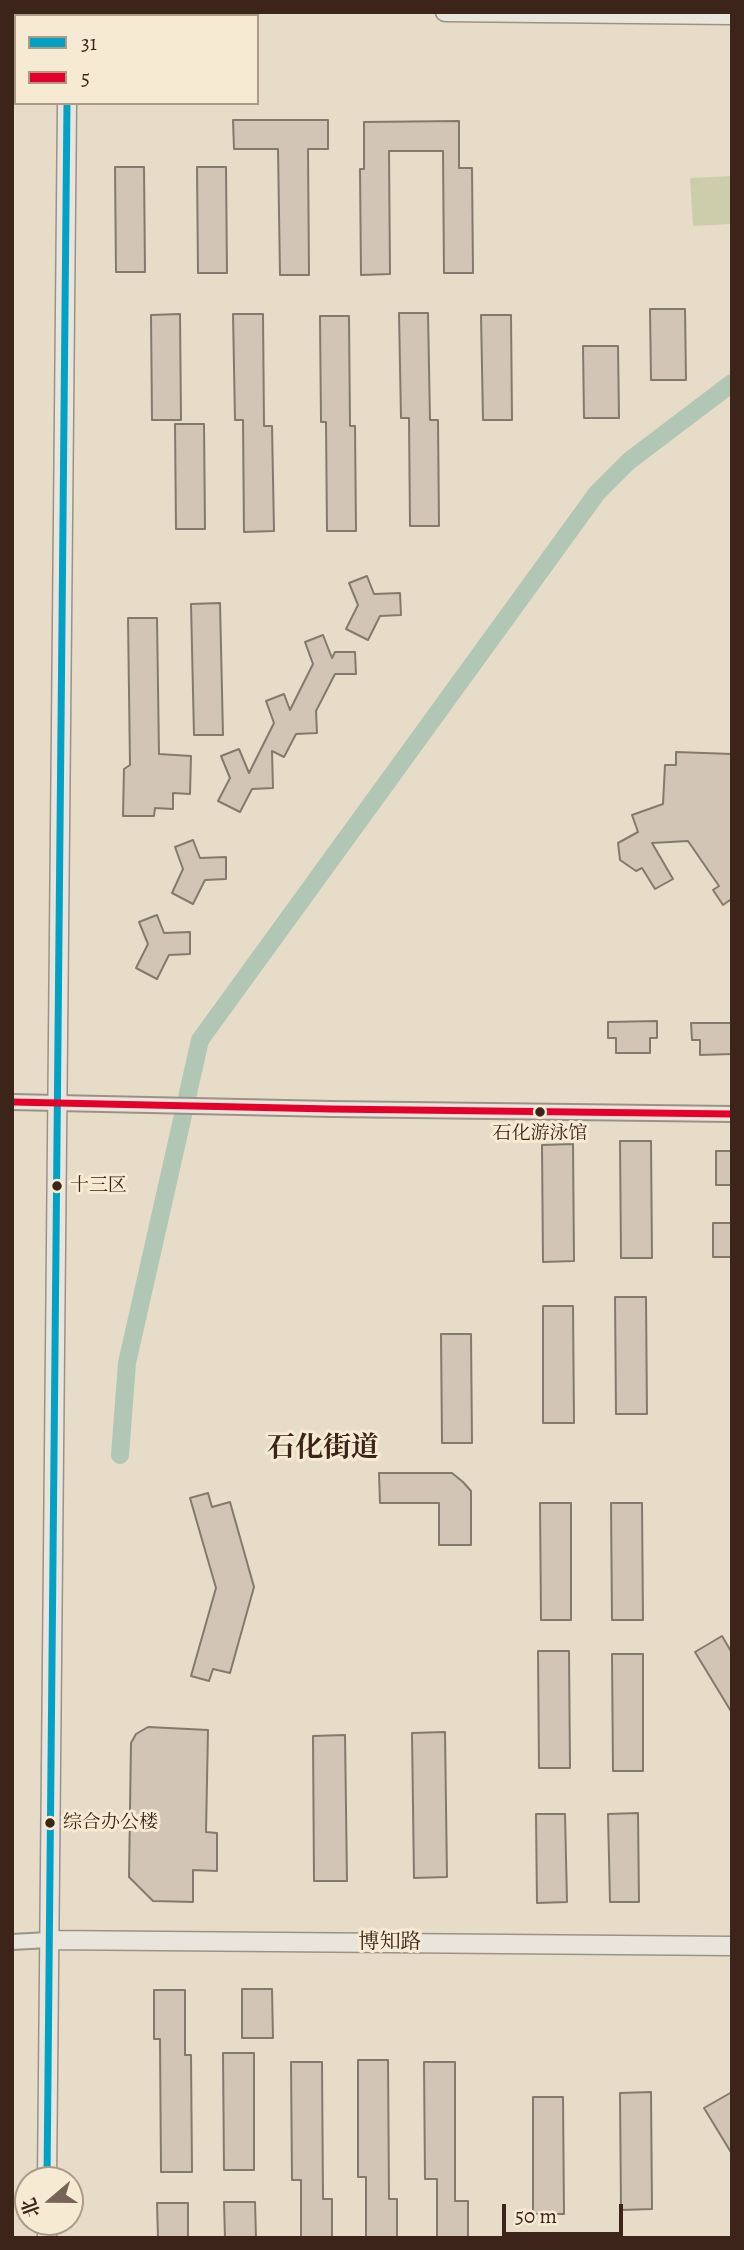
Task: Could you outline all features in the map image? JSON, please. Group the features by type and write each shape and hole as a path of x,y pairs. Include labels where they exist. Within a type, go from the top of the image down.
{"street":[{"path":"163,14 247,12"},
{"path":"445,12 732,15"},
{"path":"47,2166 67,105"},
{"path":"12,1102 732,1114"},
{"path":"12,1942 48,1940"},
{"name":"博知路","path":"48,1940 732,1946"}],"green space":[{"path":"732,176 732,224 693,226 690,178"}],"building":[{"path":"233,120 328,120 328,149 308,149 309,275 280,275 278,149 234,149"},
{"path":"459,121 459,168 472,168 473,273 444,273 443,151 389,151 390,274 361,275 360,169 364,169 364,122"},
{"path":"115,167 144,167 145,272 116,272"},
{"path":"197,167 226,167 227,273 198,273"},
{"path":"650,309 685,309 686,380 651,380"},
{"path":"399,313 428,313 430,420 438,420 439,526 410,526 409,418 401,418"},
{"path":"180,314 181,420 152,420 151,315"},
{"path":"233,314 263,314 264,426 272,426 274,531 244,532 243,420 235,420"},
{"path":"481,315 511,315 512,420 483,420"},
{"path":"320,316 349,316 350,426 355,426 356,531 327,531 326,422 321,422"},
{"path":"583,346 618,346 619,418 584,418"},
{"path":"175,424 204,424 205,529 176,529"},
{"path":"367,576 374,594 400,593 401,615 380,616 368,640 346,629 358,605 349,583"},
{"path":"220,603 223,735 194,735 191,604"},
{"path":"128,618 157,618 159,754 191,756 190,794 173,793 173,809 155,808 154,816 123,816 124,769 130,765"},
{"path":"323,635 332,658 335,652 355,652 356,674 335,674 316,711 317,733 296,734 284,757 272,751 273,788 252,789 240,812 218,801 230,778 221,756 239,749 249,773 274,723 266,701 284,694 290,710 313,664 305,642"},
{"path":"676,752 732,754 732,903 730,900 723,905 713,890 719,886 688,841 652,843 673,879 655,889 642,868 636,871 620,860 618,843 638,832 632,815 663,804 665,765 676,765"},
{"path":"193,840 200,858 226,857 226,879 205,880 193,904 172,893 183,869 175,847"},
{"path":"157,915 164,933 190,932 190,954 169,955 157,979 136,968 148,944 139,922"},
{"path":"657,1021 657,1038 650,1038 650,1053 616,1053 616,1038 608,1038 608,1022"},
{"path":"691,1023 732,1023 732,1054 700,1055 700,1040 692,1040"},
{"path":"620,1141 651,1141 652,1258 621,1258"},
{"path":"573,1144 574,1261 543,1262 542,1145"},
{"path":"716,1151 732,1151 732,1185 716,1185"},
{"path":"713,1223 732,1223 732,1257 713,1257"},
{"path":"615,1297 646,1297 647,1414 616,1414"},
{"path":"543,1306 573,1306 574,1423 543,1423"},
{"path":"441,1334 471,1334 472,1443 442,1443"},
{"path":"379,1473 452,1473 471,1491 471,1545 439,1545 439,1503 380,1503"},
{"path":"208,1493 212,1507 230,1502 254,1587 230,1673 213,1669 209,1681 191,1676 216,1588 190,1498"},
{"path":"540,1503 571,1503 571,1620 541,1620"},
{"path":"611,1503 642,1503 643,1620 612,1620"},
{"path":"722,1636 732,1653 732,1713 695,1652"},
{"path":"538,1651 569,1651 570,1768 539,1768"},
{"path":"612,1654 643,1654 643,1771 613,1771"},
{"path":"148,1727 208,1730 206,1832 217,1833 217,1871 193,1870 193,1902 153,1901 129,1877 131,1743 136,1734"},
{"path":"445,1732 447,1877 414,1878 412,1733"},
{"path":"345,1735 347,1881 314,1881 313,1736"},
{"path":"638,1813 639,1902 610,1902 608,1814"},
{"path":"536,1814 565,1814 567,1902 537,1903"},
{"path":"242,1989 272,1989 273,2038 242,2038"},
{"path":"154,1990 185,1990 185,2055 191,2055 192,2172 161,2172 160,2039 154,2039"},
{"path":"223,2053 254,2053 254,2170 224,2170"},
{"path":"358,2060 388,2060 389,2199 397,2199 397,2238 366,2238 366,2177 358,2177"},
{"path":"291,2062 322,2062 323,2199 332,2199 332,2238 301,2238 301,2180 292,2180"},
{"path":"424,2062 455,2062 455,2201 468,2201 468,2238 437,2238 437,2179 425,2179"},
{"path":"651,2092 652,2209 621,2210 620,2093"},
{"path":"732,2092 732,2154 704,2108"},
{"path":"533,2097 563,2097 564,2214 533,2214"},
{"path":"224,2202 255,2202 256,2238 225,2238"},
{"path":"157,2203 188,2203 188,2238 158,2238"}],"waterway":[{"path":"120,1455 127,1363 200,1040 597,493 629,461 732,383"}],"transit line":[{"name":"31","path":"47,2166 67,105"},
{"name":"5","path":"12,1102 732,1114"}],"place":[{"name":"石化游泳馆","path":"540,1112"},
{"name":"十三区","path":"57,1186"},
{"name":"综合办公楼","path":"50,1823"}],"district":[{"name":"石化街道","path":"323,1449"}]}
